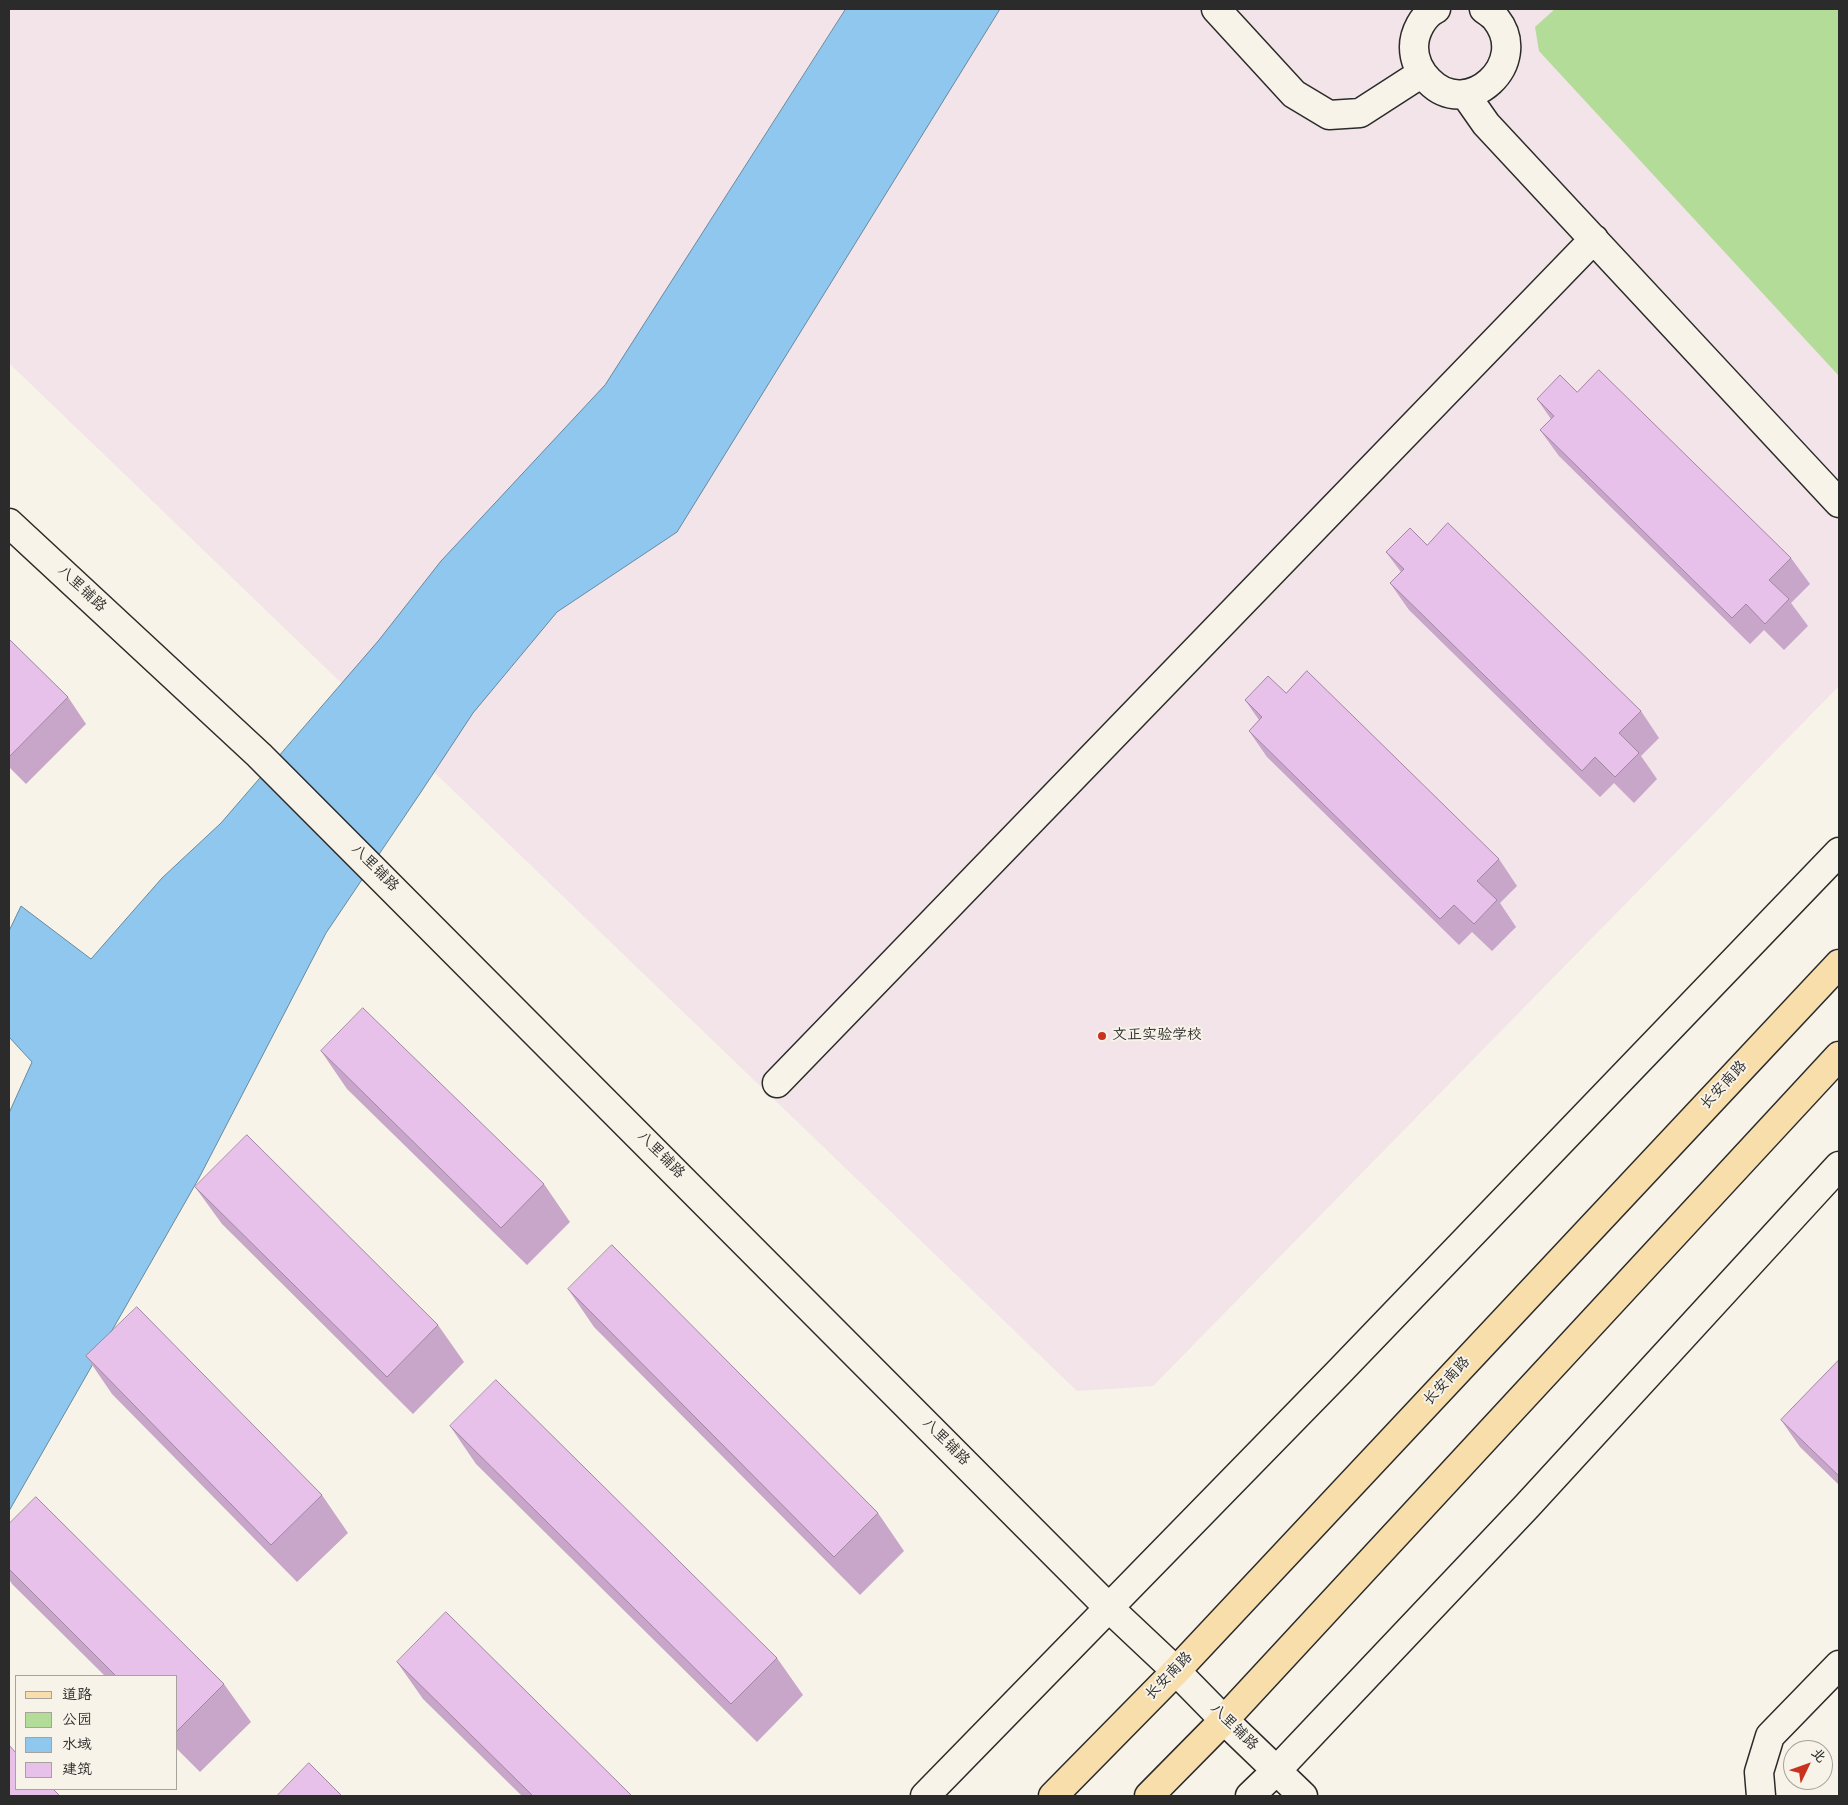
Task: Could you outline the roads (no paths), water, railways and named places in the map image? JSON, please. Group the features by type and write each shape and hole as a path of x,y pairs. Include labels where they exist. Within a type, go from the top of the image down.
{"main road":[{"name":"长安南路","path":"1053,1796 1176,1671 1839,964"},
{"path":"1149,1796 1224,1720 1839,1056"}],"street":[{"path":"1216,9 1294,94 1329,115 1360,113 1422,73"},
{"path":"1436,9 1432,10 1420,23 1414,40 1414,58 1422,73 1433,85 1448,92 1465,94 1480,89 1494,79 1502,66 1506,50 1504,33 1495,12"},
{"path":"1465,94 1486,124 1839,503"},
{"path":"777,1083 1594,239"},
{"name":"八里铺路","path":"9,523 259,755 1108,1607 1303,1796"},
{"path":"925,1796 1339,1372 1839,852"},
{"path":"1250,1796 1277,1770 1527,1506 1839,1166"},
{"path":"1761,1796 1759,1772 1770,1736 1839,1665"}],"water":[{"path":"846,9 1000,9 677,532 557,612 473,713 326,933 199,1178 9,1511 9,1113 32,1062 9,1037 9,931 21,906 91,959 162,878 221,823 379,640 441,561 605,385"}],"place":[{"name":"文正实验学校","path":"1102,1036"}]}
